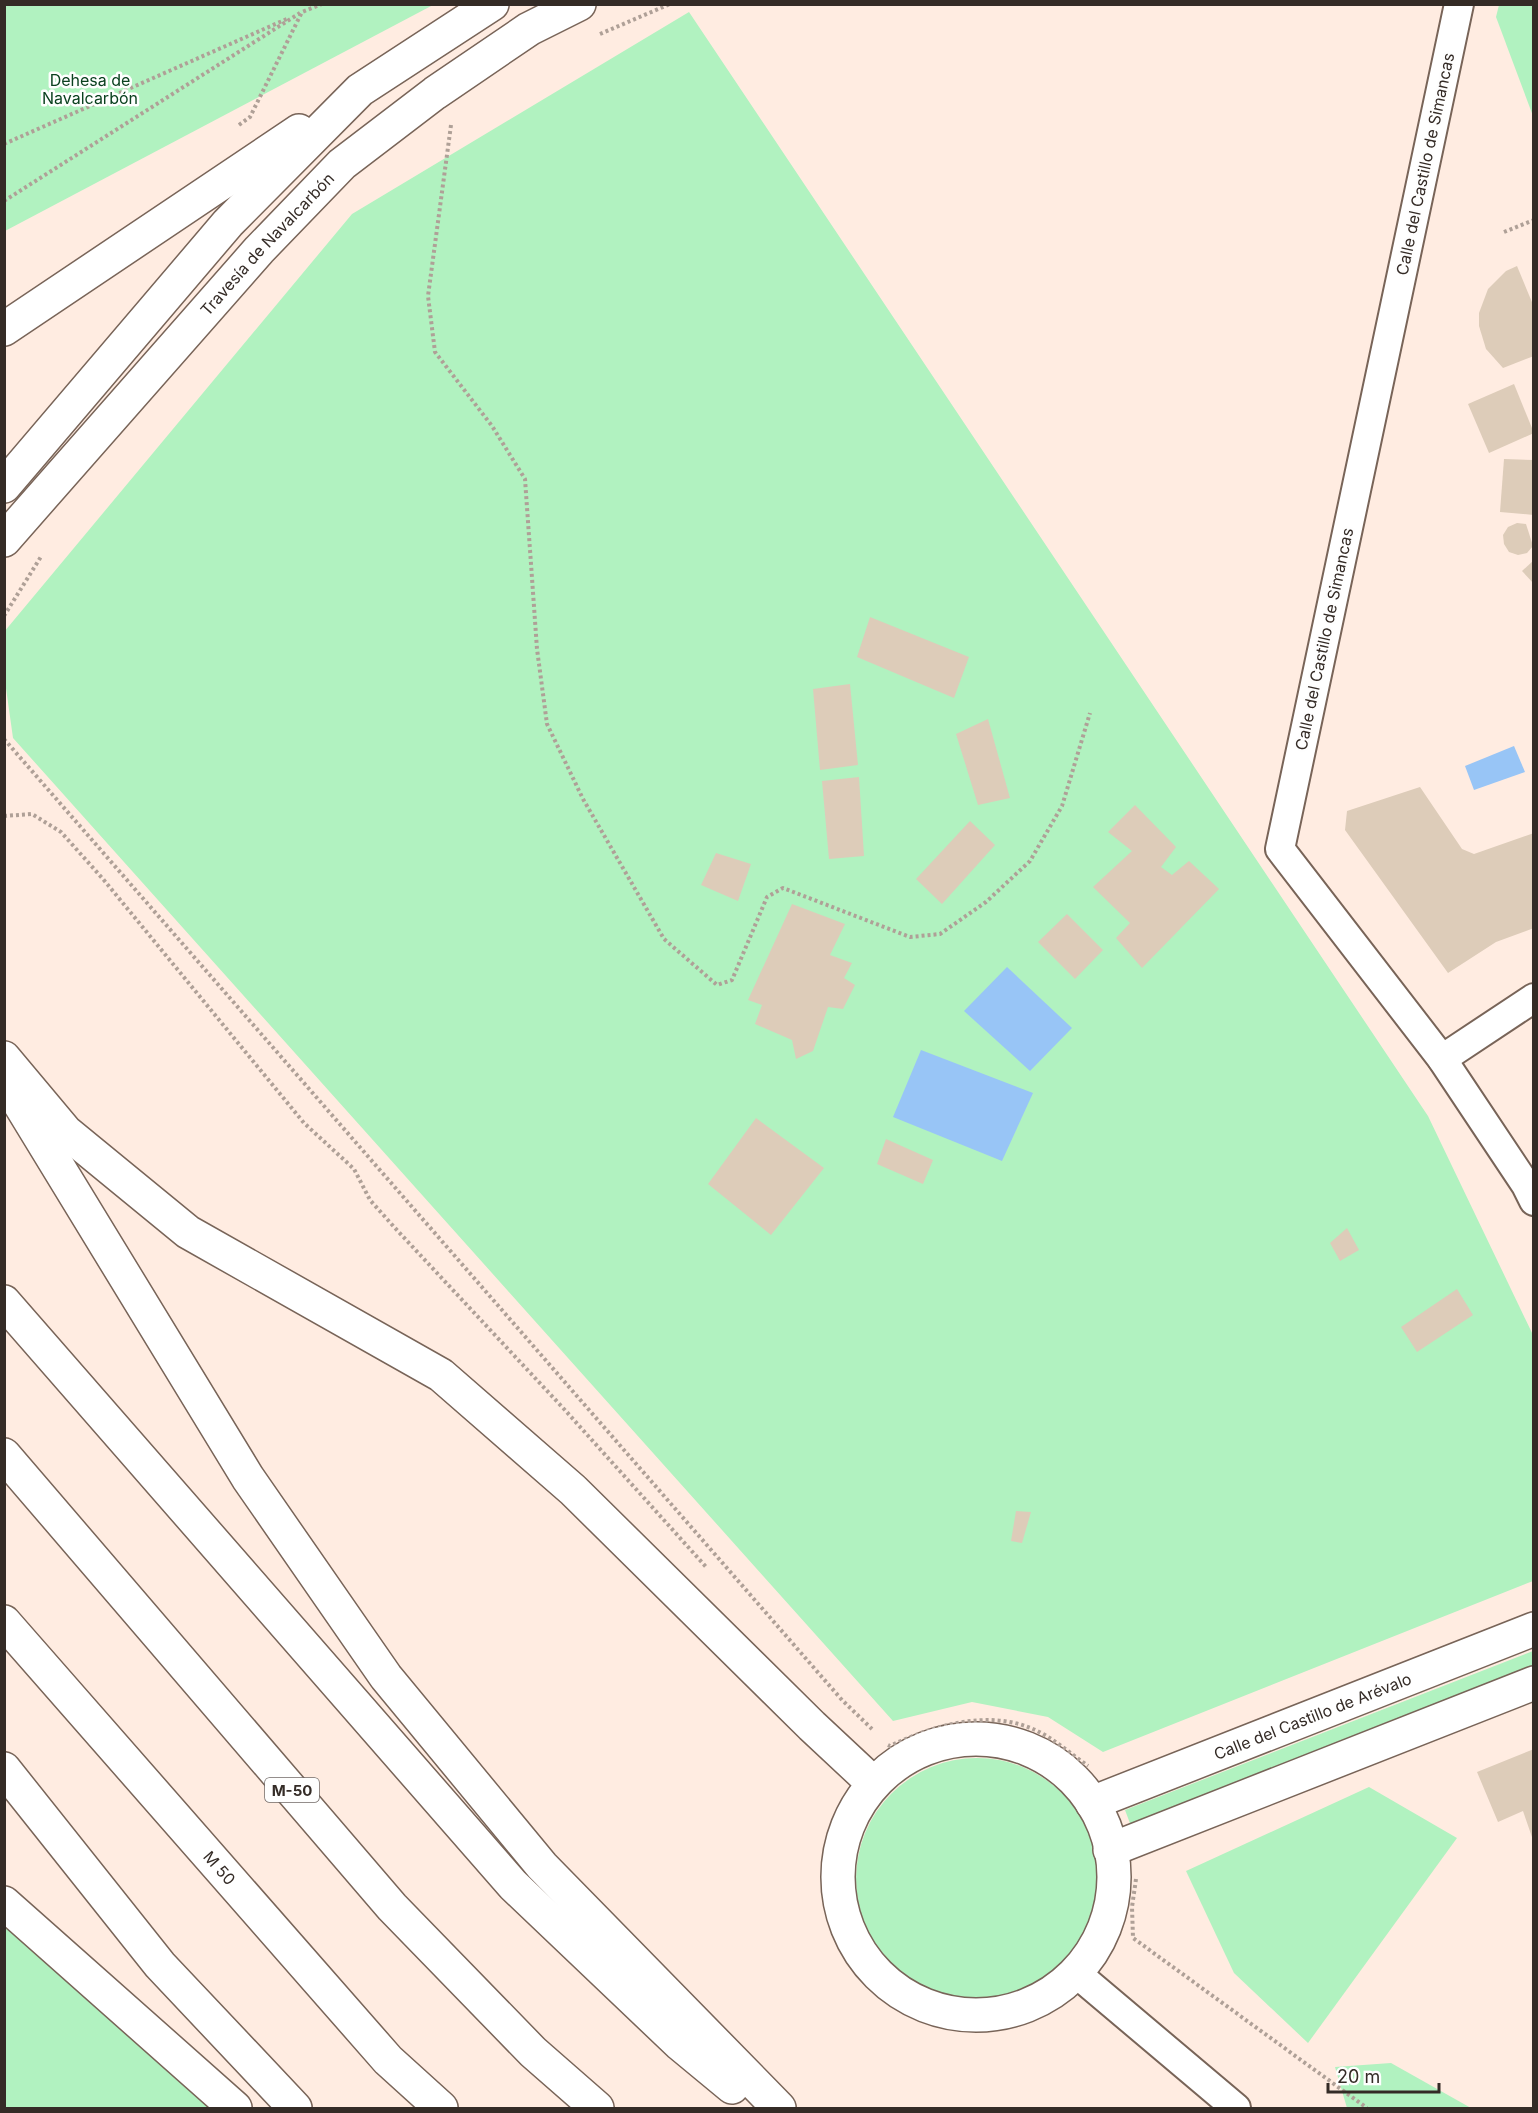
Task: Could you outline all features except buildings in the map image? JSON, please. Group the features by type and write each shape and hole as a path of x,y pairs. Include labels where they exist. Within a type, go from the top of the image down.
{"main road":[{"path":"4,329 492,4"},
{"name":"Travesía de Navalcarbón","path":"4,540 259,250 342,164 435,93 520,36 579,4"},
{"path":"4,486 228,222 360,90"},
{"path":"4,1058 66,1132 188,1232 441,1375 573,1490 812,1726 873,1783"},
{"path":"4,1078 248,1478 386,1677 542,1866 779,2109"},
{"path":"4,1302 513,1885 680,2044 759,2109"},
{"name":"M-50","path":"4,1455 392,1907 533,2052 597,2109"},
{"name":"M 50","path":"4,1622 388,2060 441,2109"},
{"name":"Calle del Castillo de Arévalo","path":"1092,1803 1533,1629"},
{"path":"1110,1850 1533,1683"},
{"path":"988,1738 1030,1748 1066,1771 1092,1803 1105,1826 1110,1850 1113,1896 1101,1938 1076,1973 1041,2000 1001,2014 958,2015 916,2003 881,1978 855,1944 840,1904 838,1871 838,1860 849,1819 873,1783 906,1756 946,1741 988,1738"},
{"path":"4,1769 160,1965 295,2109"},
{"path":"4,1903 236,2109"}],"street":[{"name":"Calle del Castillo de Simancas","path":"1459,4 1280,849 1442,1059 1526,1185 1533,1201"},
{"path":"1442,1059 1533,998"},
{"path":"1076,1973 1236,2109"}],"path":[{"path":"231,130 250,117 308,4"},
{"path":"4,144 322,4"},
{"path":"594,38 670,4"},
{"path":"4,201 302,12"},
{"path":"442,131 458,120"},
{"path":"451,125 428,296 435,352 492,426 525,479 537,649 547,724 583,799 664,939 717,985 732,980 767,897 783,888 910,937 940,934 986,902 1030,861 1062,806 1090,712"},
{"path":"1504,232 1533,220"},
{"path":"4,616 47,549"},
{"path":"4,739 842,1700 874,1731"},
{"path":"4,816 32,814 61,832 103,879 304,1123 354,1169 370,1200 564,1409 715,1578"},
{"path":"882,1739 890,1746 924,1730 966,1722 1000,1720 1034,1729 1094,1770"},
{"path":"1137,1873 1132,1906 1133,1938 1367,2109"}],"green space":[{"name":"Dehesa de Navalcarbón","path":"5,4 433,4 433,5 5,231"},
{"path":"1499,5 1533,5 1533,116 1496,17"},
{"path":"689,12 1428,1116 1533,1335 1533,1581 1103,1752 1048,1717 972,1702 893,1721 13,738 5,681 4,632 352,214"},
{"path":"1533,1651 1533,1669 1131,1826 1125,1810"},
{"path":"977,1758 1001,1760 1023,1767 1044,1778 1063,1793 1078,1812 1089,1833 1096,1855 1098,1879 1096,1903 1089,1925 1078,1946 1063,1965 1044,1980 1023,1991 1001,1998 977,2000 953,1998 931,1991 910,1980 891,1965 876,1946 865,1925 858,1903 856,1879 858,1855 865,1833 876,1812 891,1793 910,1778 931,1767 953,1760"},
{"path":"1369,1787 1457,1838 1308,2043 1234,1973 1186,1871"},
{"path":"4,1903 235,2108 5,2108"},
{"path":"1391,2063 1471,2108 1347,2108 1335,2067"}],"water":[{"path":"1514,746 1525,772 1474,790 1465,766"},
{"path":"1007,967 1072,1028 1030,1071 964,1011"},
{"path":"921,1050 1033,1093 1002,1161 893,1117"}]}
